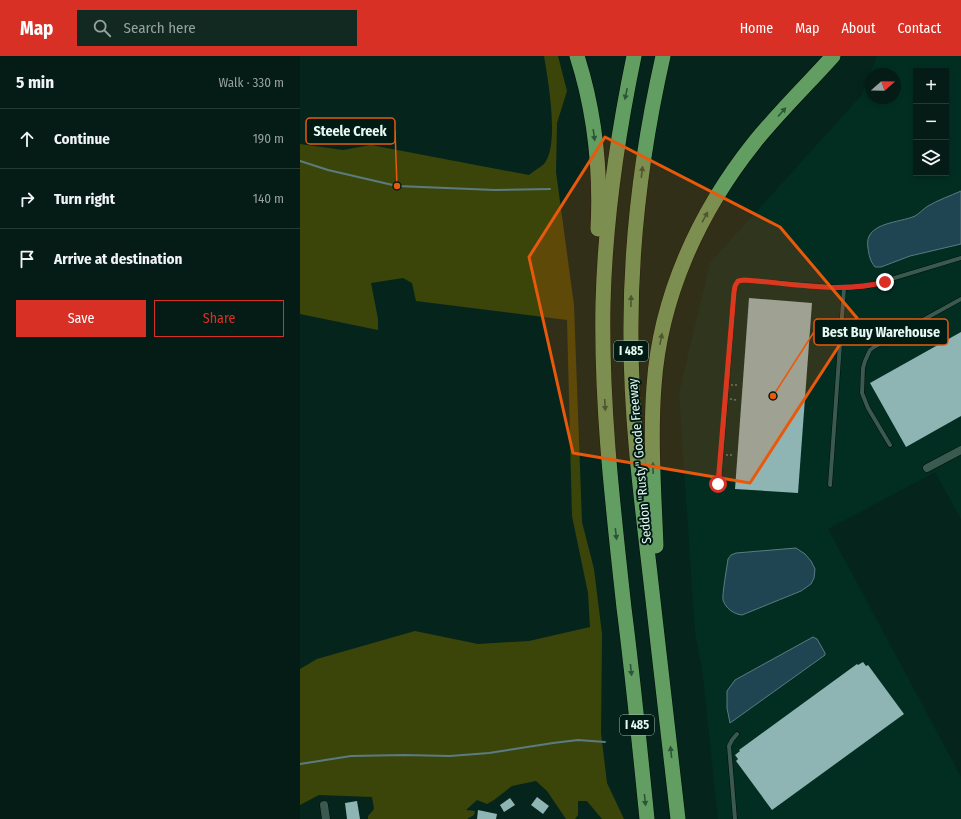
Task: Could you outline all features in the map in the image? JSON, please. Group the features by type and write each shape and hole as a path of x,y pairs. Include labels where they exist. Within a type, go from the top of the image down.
{"highway":[{"path":"577,56 590,107 598,165 597,246 604,379"},
{"name":"I 485","path":"634,56 623,108 610,196 606,238 603,305 604,379 614,522 647,819"},
{"name":"Seddon \"Rusty\" Goode Freeway","path":"663,56 644,157 637,212 632,272 630,338 632,400 638,465 678,819"},
{"path":"658,647 652,425 657,360 668,308 690,247 704,218 725,183 755,142 833,56"}],"street":[{"path":"928,468 961,450"},
{"path":"324,806 326,819"}],"lane":[{"path":"718,484 734,292 738,281 744,280 844,288 868,286 879,284 961,258"},
{"path":"830,485 844,288"},
{"path":"890,445 868,408 862,392 863,368 868,353 874,347 961,299"},
{"path":"735,819 729,746 738,734"}],"highlighted area":[{"path":"605,137 780,227 857,318 750,483 573,453 529,257"}],"shaded area":[{"path":"877,56 961,56 961,519 935,472 828,529 961,777 961,819 718,819 702,667 695,632 679,393 710,263 861,96 865,86 865,104 901,104 901,68 872,68"}],"green space":[{"path":"544,56 558,56 567,91 557,123 556,172 574,305 582,522 594,569 602,634 601,733 607,783 624,819 602,819 587,801 578,801 578,815 575,819 566,819 547,791 536,781 512,786 487,804 477,800 466,810 475,811 474,815 467,819 368,819 368,816 374,809 372,797 319,795 300,805 300,669 317,659 415,631 478,644 529,641 590,627 588,593 572,516 567,320 416,301 412,283 403,278 371,283 378,319 378,330 300,314 300,144 343,150 371,145 529,175 544,164 549,155 551,142 552,112"}],"water":[{"path":"961,191 961,244 910,256 881,267 875,267 869,256 868,248 868,239 871,233 884,225 915,216 926,207"},
{"path":"796,548 805,554 815,569 814,578 811,584 801,591 742,615 736,614 726,606 723,600 723,592 728,559 731,555 736,553"},
{"path":"813,637 817,639 825,655 730,723 727,708 727,691 735,680"}],"building":[{"path":"749,298 812,303 798,493 735,489"},
{"path":"961,332 961,416 906,447 870,383"},
{"path":"863,662 866,666 868,665 904,714 772,810 736,761 738,759 735,755 740,751 739,750 857,664 858,665"},
{"path":"537,797 549,806 543,814 531,805"},
{"path":"510,798 515,805 504,812 500,805"},
{"path":"357,801 360,819 347,819 345,803"},
{"path":"478,810 497,814 496,819 477,819"}],"waterway":[{"path":"300,161 328,170 397,186 495,190 550,189"},
{"path":"300,764 351,756 450,756 489,753 578,740 605,742"}],"place":[{"name":"Steele Creek","path":"397,186"},
{"name":"Best Buy Warehouse","path":"773,396"}],"route":[{"path":"718,484 734,292 738,281 744,280 844,288 868,286 885,282"}]}
